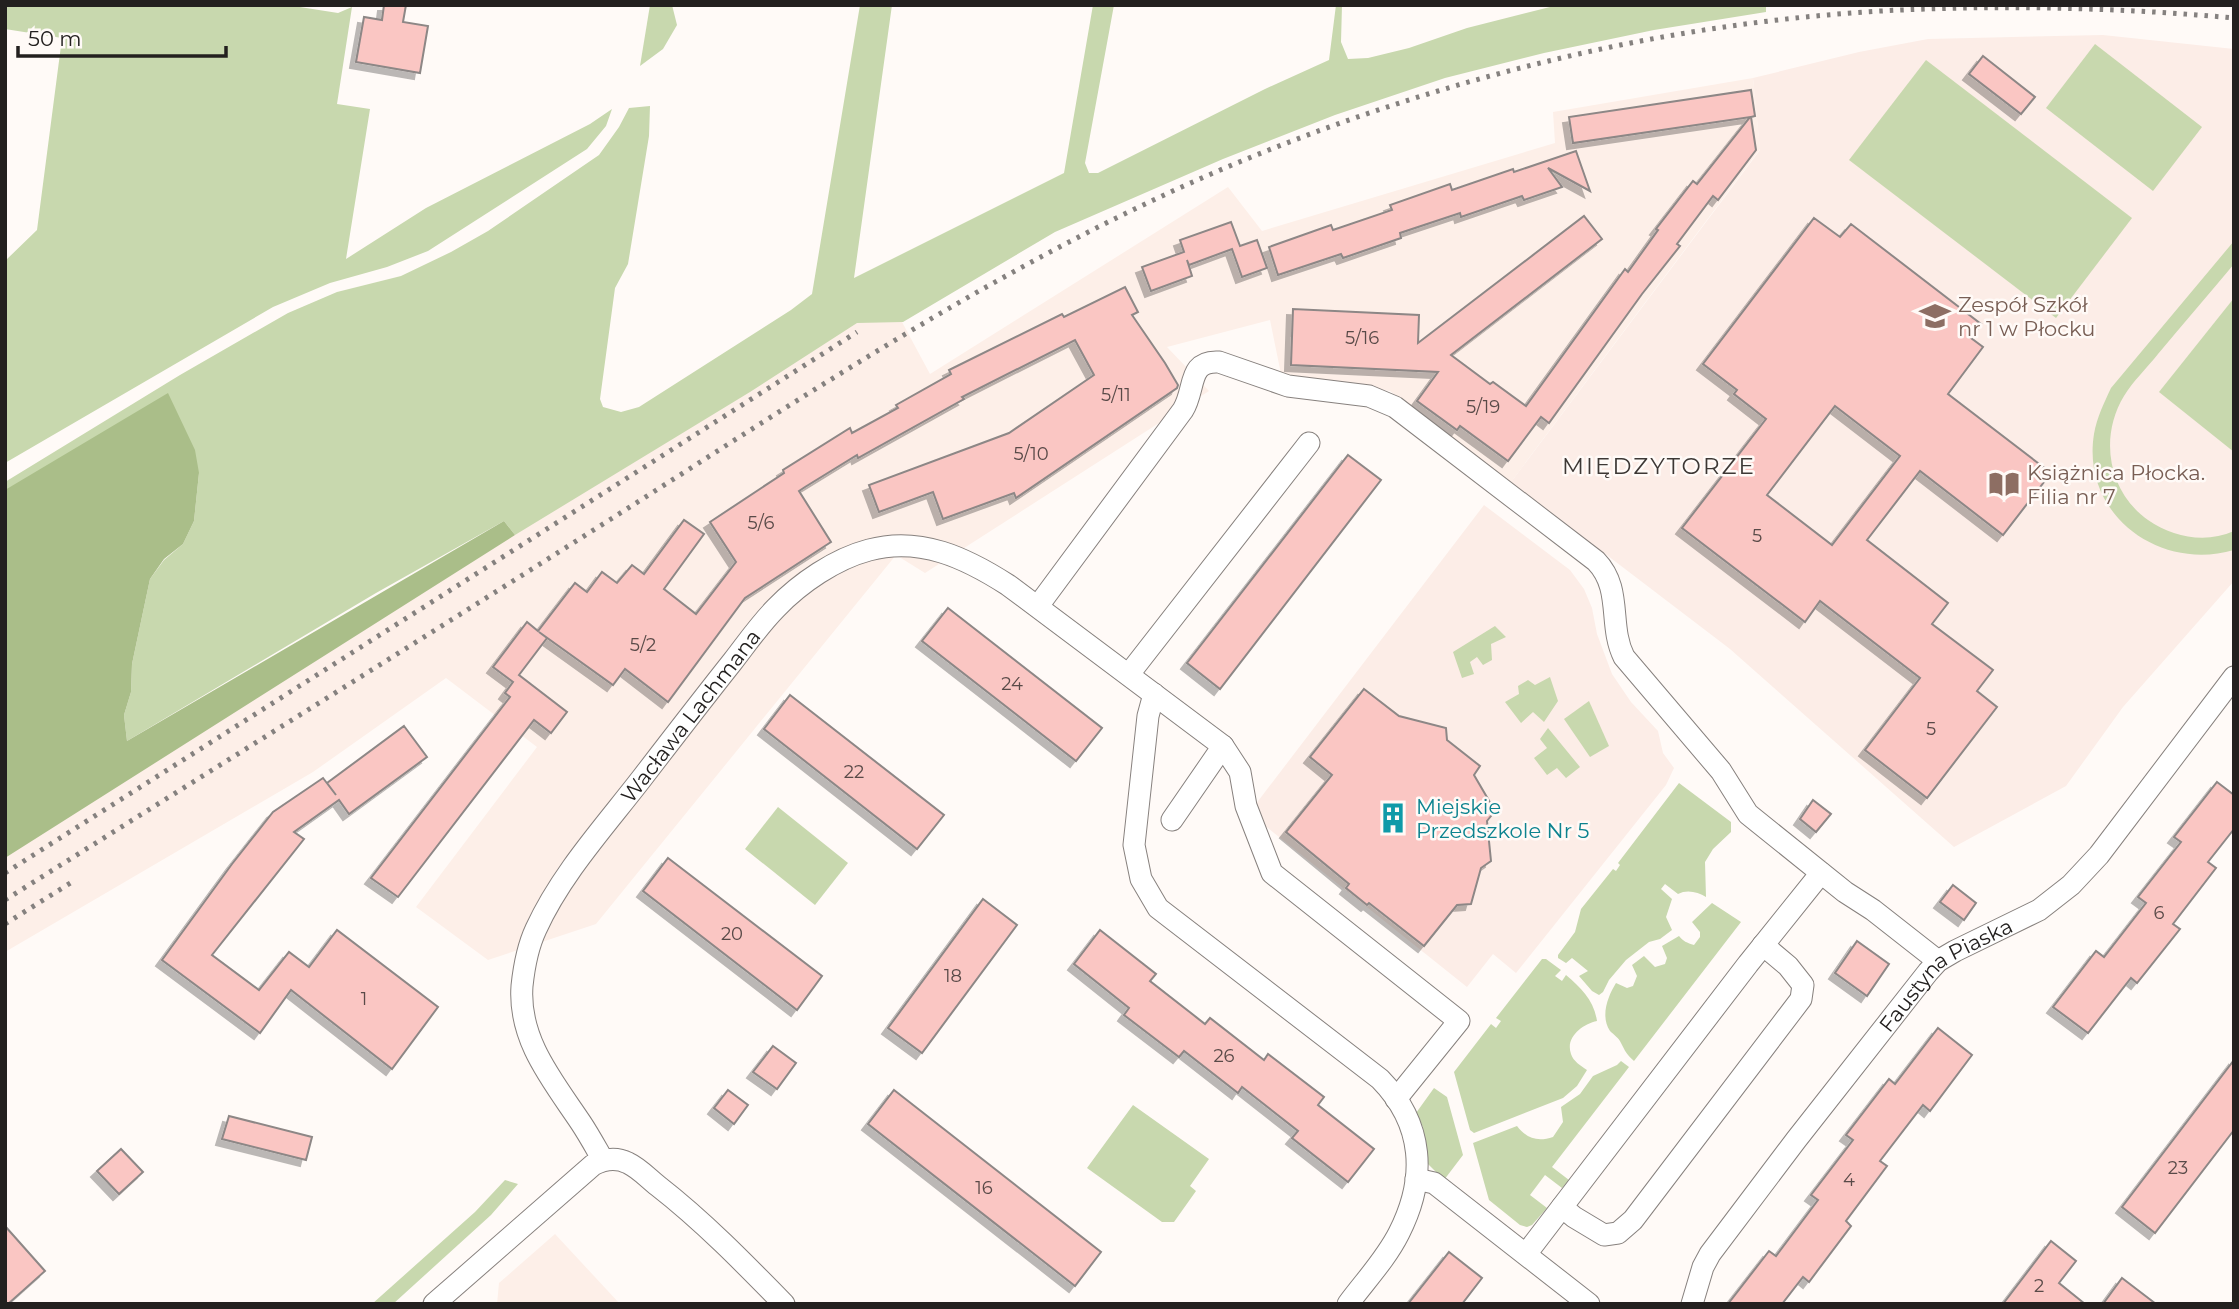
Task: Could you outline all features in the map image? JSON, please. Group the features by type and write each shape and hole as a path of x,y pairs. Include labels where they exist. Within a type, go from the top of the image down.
{"street":[{"path":"1038,607 1183,410 1191,397 1197,369 1201,365 1219,362 1288,386 1369,396 1381,400 1395,407 1603,568 1611,584 1620,646 1628,663 1721,771 1748,814 1845,892 1910,937 1938,961"},
{"path":"1129,674 1309,443"},
{"name":"Wacława Lachmana","path":"603,1160 542,1065 530,1040 523,1009 522,985 536,929 572,869 752,635 784,600 821,573 868,550 898,545 936,549 988,572 1223,746"},
{"name":"Faustyna Piaska","path":"1692,1304 1699,1277 1710,1254 1918,984 1938,961 2039,910 2071,885 2094,861 2234,677"},
{"path":"1154,694 1147,716 1135,831 1135,857 1144,886 1158,908 1388,1087 1412,1126 1417,1154 1416,1179 1410,1203 1398,1234 1348,1304"},
{"path":"1172,820 1223,746 1240,772 1246,806 1272,873 1459,1021 1396,1099"},
{"path":"1526,1254 1821,873"},
{"path":"1562,1207 1604,1235 1618,1233 1633,1220 1801,999 1803,985 1788,966 1763,945"},
{"path":"434,1304 584,1172 603,1160 629,1163 668,1194 745,1264 784,1304"},
{"path":"1416,1179 1434,1182 1588,1304"}],"shaded area":[{"name":"Zespół Szkół nr 1 w Płocku","path":"2103,35 2234,49 2234,581 2123,707 2066,786 1954,847 1730,649 1511,482 1760,150 1753,78 1859,52 1928,39"},
{"path":"1753,78 1760,149 1511,482 1390,391 1281,374 1270,320 1167,347 1209,391 925,573 896,555 596,924 488,960 416,907 537,747 446,678 313,772 5,952 5,854 888,296 930,374 1228,187 1262,231 1555,143 1553,112"},
{"path":"1484,505 1570,570 1584,589 1612,674 1631,702 1658,731 1663,753 1674,768 1666,785 1516,973 1493,954 1467,987 1249,813"},
{"path":"555,1234 620,1304 497,1304 499,1283"}],"green space":[{"path":"5,5 287,5 338,13 352,7 337,104 370,109 346,259 426,208 590,124 612,109 606,126 587,149 428,251 387,267 330,283 273,307 5,463 5,261 37,230 62,38 5,29"},
{"path":"650,5 672,5 677,25 663,49 640,66"},
{"path":"860,5 892,5 854,278 1064,173 1093,5 1114,5 1085,163 1089,173 1098,173 1329,60 1336,5 1342,5 1341,42 1348,59 1368,58 1409,48 1467,28 1558,5 1766,5 1766,12 1654,30 1544,53 1445,78 1335,115 1223,159 1055,232 903,322 857,323 750,392 515,535 504,521 376,593 127,741 124,715 131,692 132,664 150,579 164,560 183,544 194,521 199,473 5,490 5,482 180,375 288,313 337,292 401,276 488,231 599,155 629,108 650,106 649,136 628,264 615,288 600,399 603,407 621,412 639,407 812,294"},
{"path":"2095,44 2202,127 2153,191 2046,108"},
{"path":"1926,60 2132,218 2056,318 1849,160"},
{"path":"2234,241 2234,264 2132,385 2116,412 2112,429 2110,446 2116,479 2134,508 2148,520 2168,531 2190,537 2212,537 2234,531 2234,550 2206,555 2179,552 2153,544 2131,530 2113,512 2100,489 2093,463 2094,434 2111,388"},
{"path":"2234,298 2234,452 2159,392"},
{"path":"168,393 195,450 199,473 194,521 183,544 164,559 150,579 132,664 131,692 124,715 127,741 504,521 515,535 5,858 5,490"},
{"path":"1495,626 1506,637 1491,644 1492,660 1483,665 1477,657 1470,662 1474,674 1462,678 1453,652"},
{"path":"1550,677 1558,701 1544,722 1533,712 1521,723 1505,702 1519,694 1518,686 1528,680 1535,685"},
{"path":"1589,701 1609,746 1590,757 1564,719"},
{"path":"1548,728 1580,767 1566,778 1557,768 1547,775 1534,758 1547,748 1540,739"},
{"path":"1679,783 1731,822 1731,832 1713,849 1705,862 1706,897 1692,892 1678,894 1665,884 1661,889 1672,899 1666,917 1672,930 1660,939 1649,942 1626,960 1599,995 1579,976 1588,971 1572,958 1566,963 1558,958 1558,955 1575,932 1581,909 1613,869 1616,871 1620,865 1618,863"},
{"path":"778,807 848,863 815,905 745,849"},
{"path":"1712,903 1741,922 1634,1061 1607,1025 1606,1006 1613,988 1616,983 1627,988 1633,986 1637,976 1632,965 1644,956 1655,967 1665,964 1667,958 1662,946 1679,936 1694,945 1700,932 1692,922"},
{"path":"1542,959 1561,970 1555,976 1562,981 1566,975 1577,985 1593,1007 1597,1021 1576,1032 1570,1048 1574,1059 1587,1070 1577,1086 1563,1098 1474,1133 1470,1130 1454,1072 1491,1024 1496,1028 1501,1021 1496,1018"},
{"path":"1621,1061 1629,1067 1552,1167 1569,1180 1562,1188 1545,1175 1530,1195 1547,1208 1532,1225 1520,1225 1489,1200 1473,1143 1517,1126 1533,1138 1553,1137 1563,1122 1561,1107 1580,1094 1593,1076"},
{"path":"1434,1088 1447,1097 1463,1155 1444,1180 1427,1163 1423,1127 1416,1113"},
{"path":"1133,1105 1209,1159 1190,1186 1196,1191 1174,1222 1162,1222 1087,1168"},
{"path":"505,1180 518,1184 491,1215 393,1304 372,1304 475,1212"}],"building":[{"path":"384,5 406,5 403,22 428,26 420,73 356,62 364,17 382,20"},
{"path":"1983,56 2035,97 2021,114 1969,74"},
{"path":"1751,90 1755,116 1751,117 1756,150 1718,200 1713,196 1677,244 1680,246 1549,423 1541,417 1508,461 1460,426 1457,430 1417,401 1438,372 1291,365 1293,309 1419,315 1418,343 1584,216 1602,239 1451,355 1526,406 1625,269 1628,272 1658,230 1656,229 1693,181 1697,184 1750,117 1573,143 1569,117"},
{"path":"1576,151 1590,191 1548,168 1562,187 1524,200 1522,196 1461,217 1460,213 1400,233 1401,238 1343,258 1341,254 1278,275 1269,247 1331,225 1333,230 1392,210 1390,205 1450,184 1452,190"},
{"path":"1814,218 1840,237 1851,224 1981,324 1971,338 1983,347 1948,394 2051,473 2003,535 1920,471 1867,540 1948,603 1932,624 1993,670 1977,691 1997,707 1927,798 1865,750 1920,678 1820,601 1805,622 1682,528 1766,419 1734,394 1737,390 1703,364","holes":["1835,406 1900,456 1832,545 1767,495"]},
{"path":"1231,222 1240,246 1257,240 1267,268 1242,277 1232,249 1189,265 1187,260 1192,276 1151,291 1142,267 1184,252 1180,240"},
{"path":"1125,287 1138,312 1132,315 1165,363 1178,385 1177,388 1016,498 1014,493 943,519 933,492 879,512 869,485 1009,433 1094,375 1075,340 962,397 964,399 858,458 857,455 805,487 799,491 831,542 745,598 668,702 625,669 613,685 539,632 547,638 519,675 567,712 551,733 534,720 398,897 371,878 510,697 505,693 513,682 493,667 527,622 538,631 575,583 587,592 602,572 617,583 632,565 644,574 684,520 704,534 664,589 696,614 736,562 710,522 784,473 783,470 850,428 852,433 898,408 896,405 951,374 949,370 1062,314 1064,317"},
{"path":"1348,455 1381,480 1220,689 1187,663"},
{"path":"948,608 1102,728 1076,761 922,641"},
{"name":"Miejskie Przedszkole Nr 5","path":"1364,689 1399,716 1446,728 1447,740 1480,766 1474,775 1495,811 1487,821 1491,861 1481,868 1471,904 1457,905 1424,946 1346,888 1349,884 1286,832 1332,775 1310,757"},
{"path":"790,695 944,815 917,849 764,729"},
{"path":"404,726 427,757 349,814 339,800 294,832 304,839 212,955 259,990 289,952 309,967 337,930 438,1007 392,1069 291,990 260,1033 162,960 273,812 323,778 336,795 327,783"},
{"path":"2217,782 2234,795 2234,829 2208,862 2216,868 2173,924 2180,929 2137,983 2131,978 2088,1033 2053,1007 2096,951 2104,957 2146,903 2138,897 2181,842 2174,837"},
{"path":"1813,800 1831,814 1816,832 1800,819"},
{"path":"668,858 822,976 797,1010 643,891"},
{"path":"1953,885 1976,903 1964,920 1940,902"},
{"path":"983,899 1017,925 922,1053 888,1028"},
{"path":"1100,930 1156,974 1150,981 1205,1024 1210,1018 1264,1060 1268,1054 1324,1097 1318,1105 1374,1149 1348,1182 1292,1138 1298,1131 1242,1087 1238,1093 1184,1051 1179,1057 1124,1015 1129,1008 1074,964"},
{"path":"1857,941 1889,964 1867,996 1835,973"},
{"path":"1938,1028 1972,1055 1930,1111 1923,1105 1880,1161 1887,1166 1846,1221 1851,1226 1809,1282 1803,1277 1782,1304 1728,1304 1769,1251 1776,1256 1818,1200 1811,1195 1853,1140 1846,1135 1889,1079 1895,1084"},
{"path":"773,1046 796,1063 777,1089 753,1072"},
{"path":"2234,1060 2234,1130 2155,1233 2122,1207"},
{"path":"728,1090 748,1105 734,1124 714,1108"},
{"path":"894,1090 1101,1252 1075,1286 868,1124"},
{"path":"229,1116 312,1137 306,1160 222,1139"},
{"path":"121,1149 143,1172 119,1194 97,1171"},
{"path":"5,1226 45,1271 8,1304 5,1304"},
{"path":"2051,1241 2076,1261 2059,1283 2085,1304 2003,1304"},
{"path":"1449,1252 1482,1278 1462,1304 1408,1304"},
{"path":"2122,1278 2156,1304 2103,1304"}],"railway":[{"path":"5,900 822,385 965,299 1111,221 1271,149 1357,117 1536,64 1626,44 1718,28 1809,17 1943,8 2068,8 2234,18"},
{"path":"5,873 857,332"},
{"path":"5,924 72,882"}],"place":[{"name":"Zespół Szkół nr 1 w Płocku","path":"1935,316"},
{"name":"Książnica Płocka. Filia nr 7","path":"2004,484"},
{"name":"Miejskie Przedszkole Nr 5","path":"1393,818"}],"district":[{"name":"MIĘDZYTORZE","path":"1659,466"}]}
